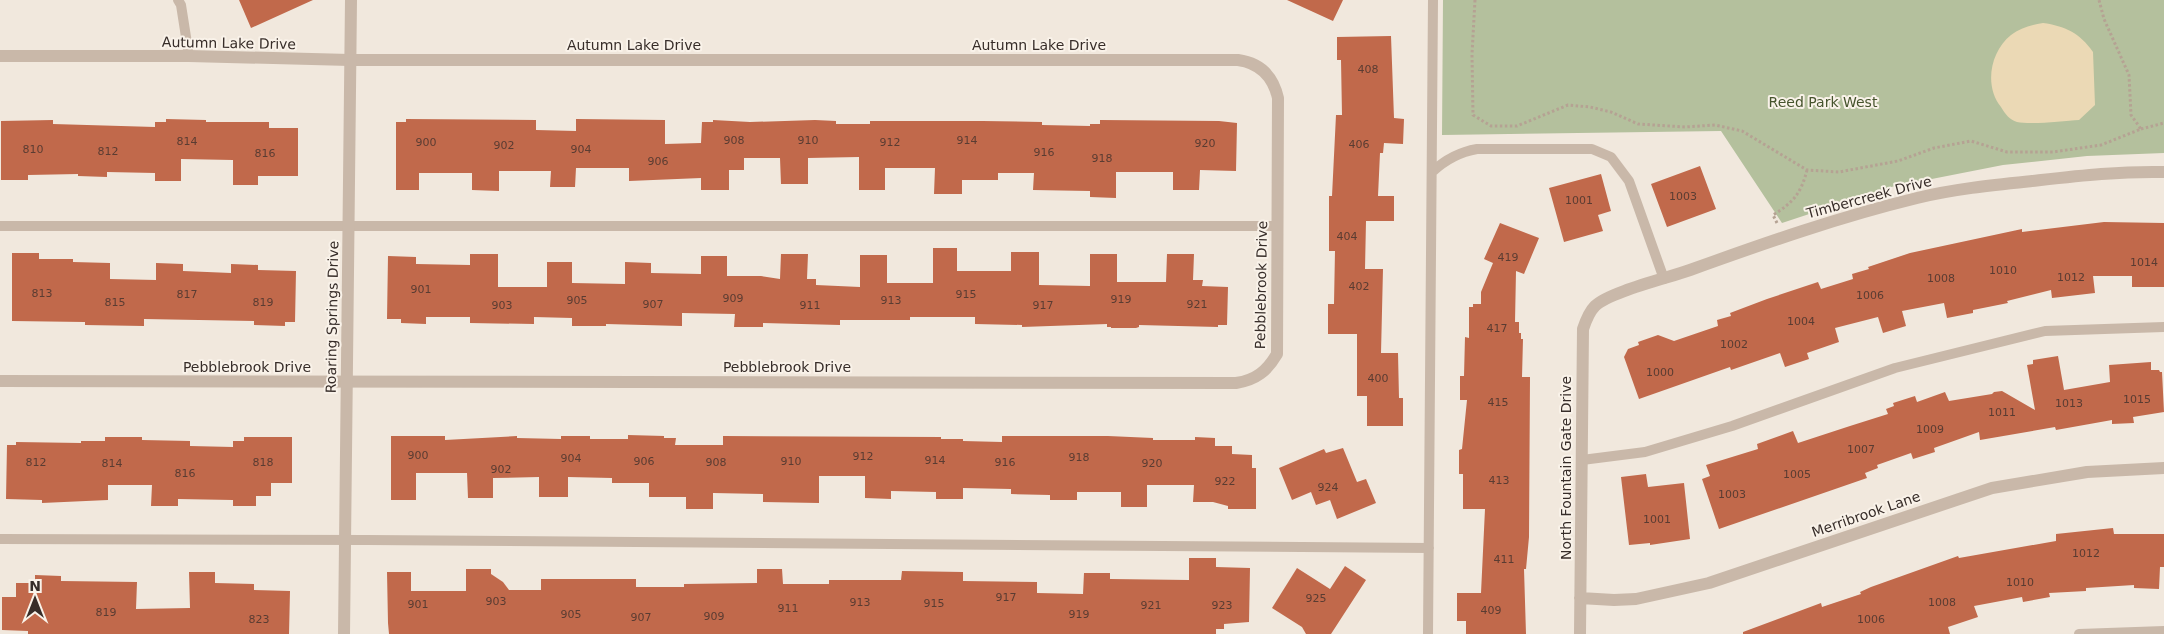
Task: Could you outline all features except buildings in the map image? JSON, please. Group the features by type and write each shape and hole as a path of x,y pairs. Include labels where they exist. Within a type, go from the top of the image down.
{"street":[{"name":"Roaring Springs Drive","path":"344,634 350,1"},
{"name":"Autumn Lake Drive","path":"0,56 189,56 350,60 1238,60 1248,61 1265,72"},
{"name":"Pebblebrook Drive","path":"0,381 1236,383 1249,381 1261,374 1270,365 1276,354 1278,98 1271,79 1265,72"},
{"name":"Timbercreek Drive","path":"1595,306 1605,298 1782,237 1853,215 1918,198 1993,185 2116,172 2164,172"},
{"name":"North Fountain Gate Drive","path":"1580,634 1583,329 1587,316 1595,306"},
{"name":"Merribrook Lane","path":"1580,598 1636,599 1709,583 1992,488 2087,472 2164,468"}],"lane":[{"path":"178,0 189,56"},
{"path":"1428,634 1433,0"},
{"path":"1432,172 1445,160 1462,152 1478,149 1592,149 1611,157 1629,181 1664,279"},
{"path":"0,226 1277,226"},
{"path":"1582,460 1645,452 1732,426 1895,368 2045,331 2164,327"},
{"path":"0,540 345,540 1429,548"},
{"path":"2079,634 2164,631"}],"path":[{"path":"1475,0 1472,54 1473,115 1492,126 1517,126 1568,106 1590,107 1612,112 1638,124 1685,127 1715,126 1742,131 1807,170 1839,172 1898,160 1934,148 1971,141 2007,152 2053,152 2101,146 2141,129 2164,123"},
{"path":"2099,0 2104,19 2129,75 2131,115 2141,129"},
{"path":"1782,237 1773,215 1785,208 1802,190 1807,170"}],"green space":[{"name":"Reed Park West","path":"1443,0 2164,0 2164,153 2087,156 2003,165 1891,187 1782,223 1721,131 1442,135"}],"sand":[{"path":"2043,23 2065,28 2083,40 2093,52 2095,105 2079,120 2039,123 2017,122 2006,114 1992,89 1991,79 1994,60 2004,42 2011,35 2026,27"}]}
